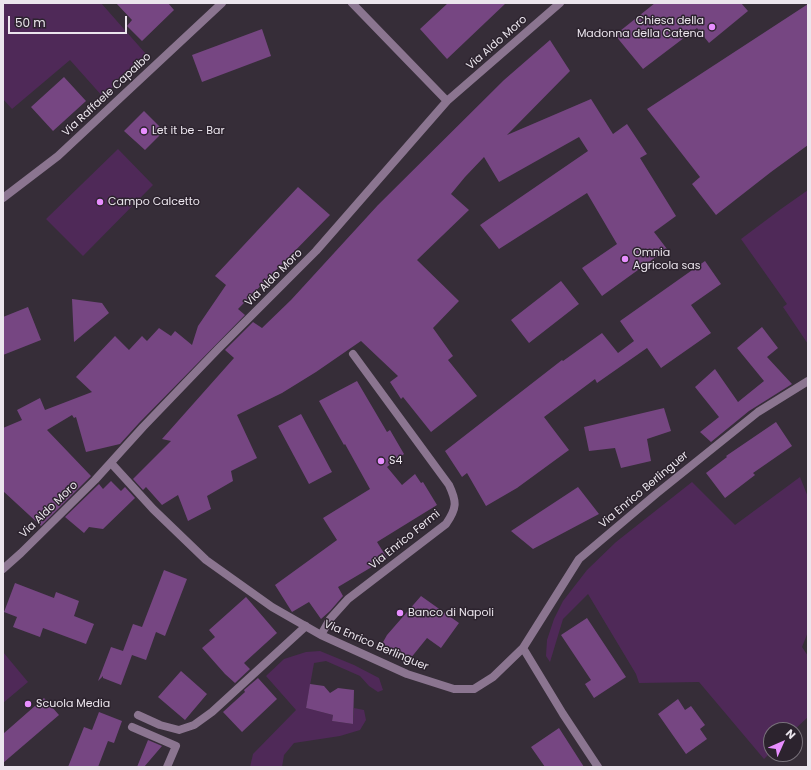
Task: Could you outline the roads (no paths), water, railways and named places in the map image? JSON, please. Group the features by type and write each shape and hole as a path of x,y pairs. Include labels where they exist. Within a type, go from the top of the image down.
{"street":[{"name":"Via Raffaele Capalbo","path":"3,198 58,156 222,3"},
{"path":"352,3 447,101"},
{"name":"Via Aldo Moro","path":"3,569 74,501 219,348 316,251 447,101 560,3"},
{"name":"Via Enrico Fermi","path":"321,636 330,619 348,599 446,524 452,516 455,504 454,496 449,485 353,354"},
{"name":"Via Enrico Berlinguer","path":"111,463 153,509 206,560 272,607 321,636 407,674 454,689 474,689 493,677 523,648 579,559 656,494 758,412 808,381"},
{"path":"138,715 160,725 178,730 194,726 212,712 306,626"},
{"path":"523,648 563,714 598,767"},
{"path":"132,727 176,746 167,767"}],"place":[{"name":"Chiesa della Madonna della Catena","path":"712,27"},
{"name":"Let it be - Bar","path":"144,131"},
{"name":"Campo Calcetto","path":"100,202"},
{"name":"Omnia Agricola sas","path":"625,259"},
{"name":"S4","path":"381,461"},
{"name":"Banco di Napoli","path":"400,613"},
{"name":"Scuola Media","path":"28,704"}]}
